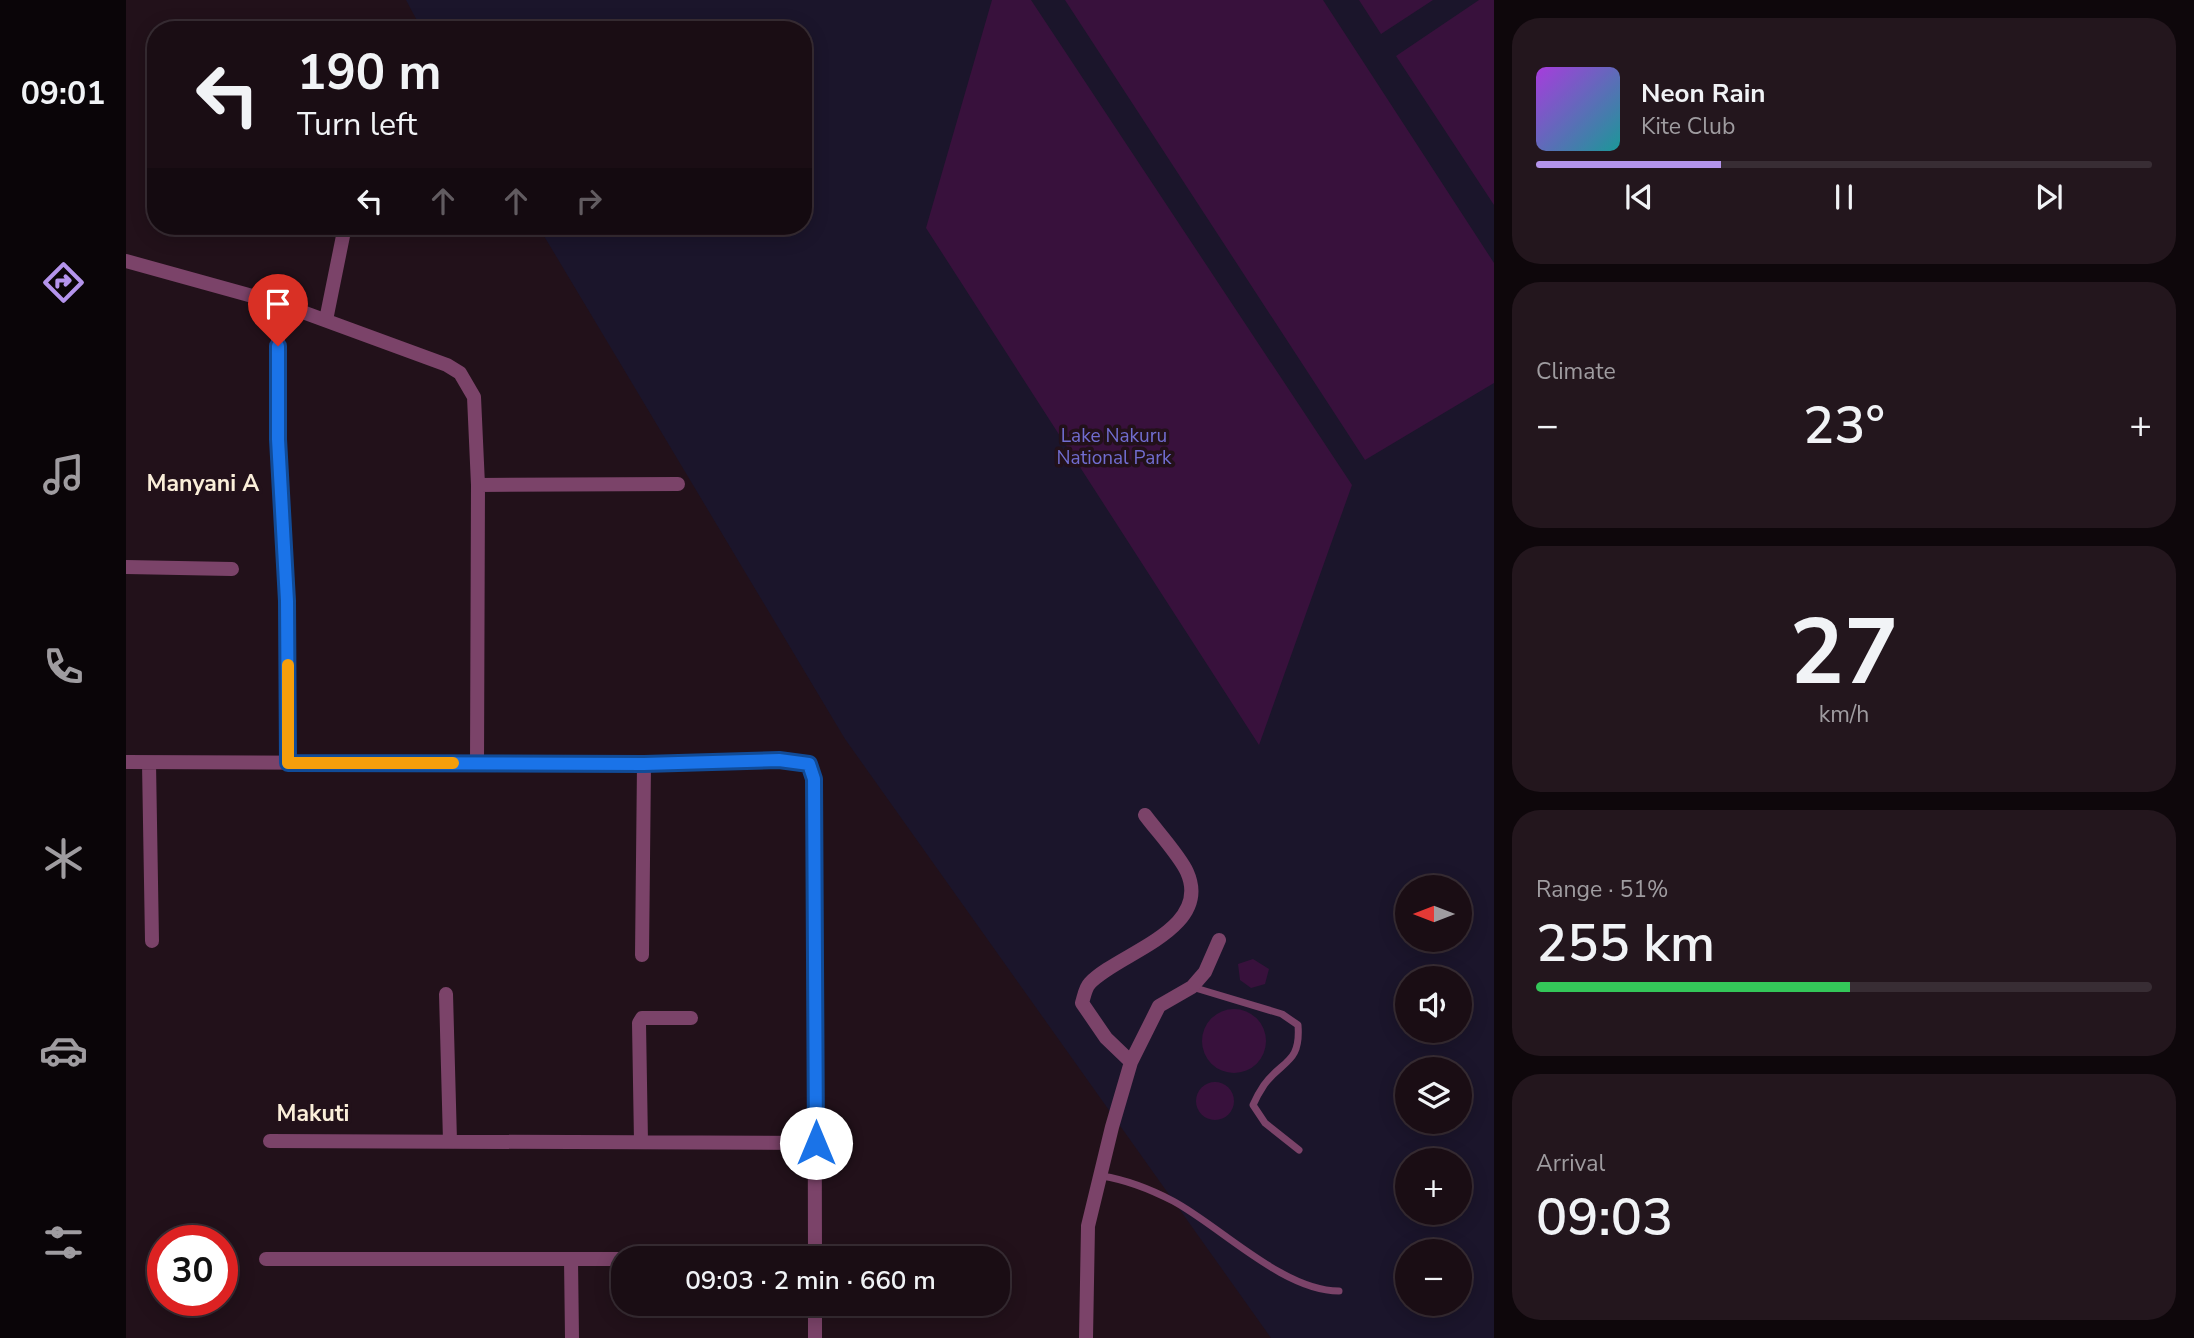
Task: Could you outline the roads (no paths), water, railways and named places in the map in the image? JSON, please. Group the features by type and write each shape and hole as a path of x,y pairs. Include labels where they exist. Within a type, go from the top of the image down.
{"street":[{"path":"326,320 343,235"},
{"path":"126,261 278,303 447,365 460,373 474,397 478,485 477,763"},
{"path":"278,303 278,439 287,601 288,763"},
{"path":"478,485 678,484"},
{"path":"126,567 232,569"},
{"path":"126,762 644,764 779,760 809,764 814,779 815,1246"},
{"path":"149,763 152,941"},
{"path":"642,955 644,764"},
{"path":"1131,1062 1106,1038 1082,1003 1088,984 1139,951 1181,919 1191,899 1187,872 1145,815"},
{"path":"1086,1338 1088,1226 1131,1062 1159,1006 1192,987 1205,972 1219,940"},
{"path":"446,994 450,1141"},
{"path":"640,1142 639,1023 642,1018 691,1018"},
{"path":"270,1141 816,1143"},
{"path":"266,1259 611,1259"},
{"path":"571,1259 572,1338"},
{"path":"815,1316 815,1338"}],"lane":[{"path":"1192,987 1282,1014 1298,1025 1299,1042 1289,1062 1265,1084 1253,1105 1265,1123 1298,1150"},
{"path":"1101,1176 1125,1180 1174,1202 1232,1242 1293,1278 1327,1291 1339,1291"}],"district":[{"name":"Manyani A","path":"203,483"},
{"name":"Makuti","path":"313,1113"}],"park label":[{"name":"Lake Nakuru National Park","path":"1114,446"}]}
